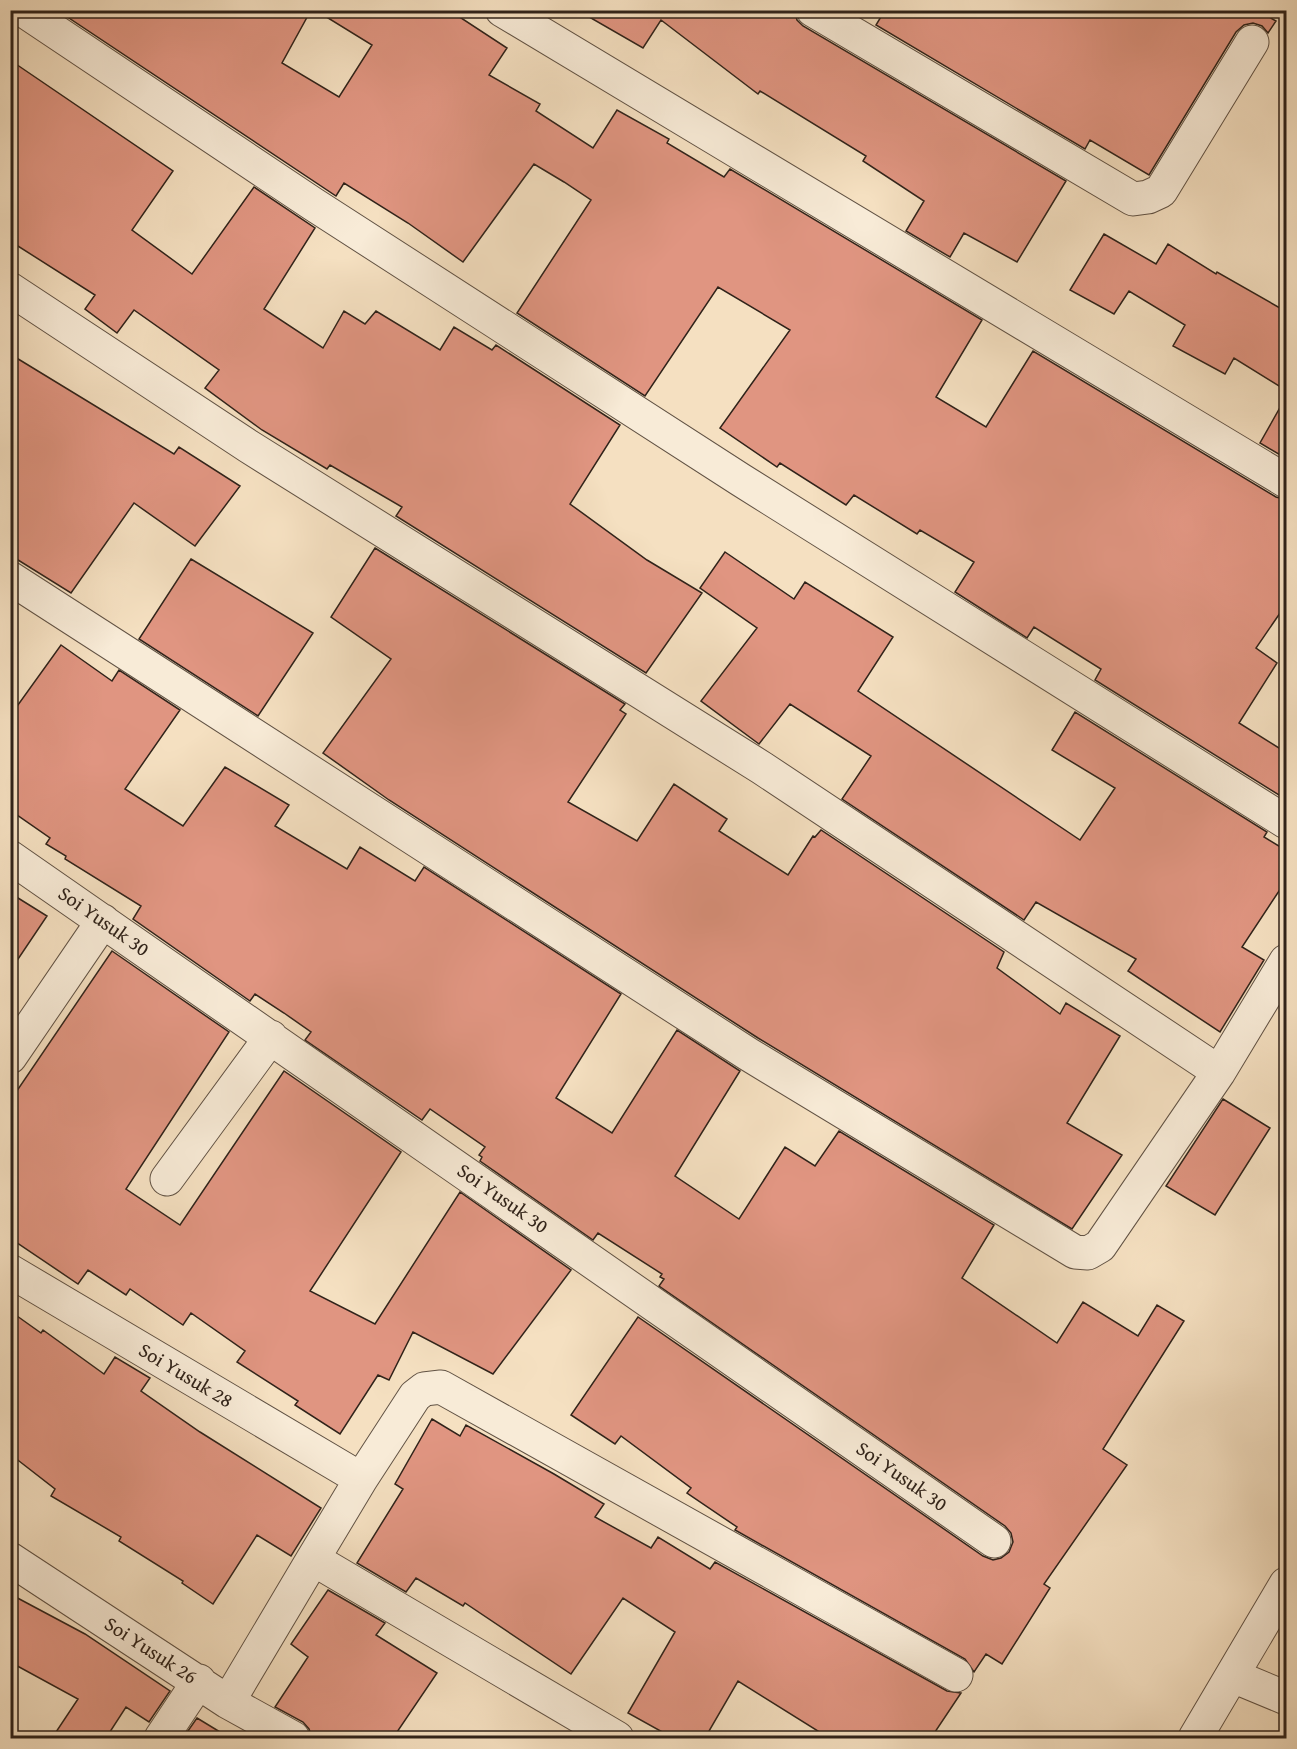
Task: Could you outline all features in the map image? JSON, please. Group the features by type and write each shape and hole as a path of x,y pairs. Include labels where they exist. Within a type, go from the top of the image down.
{"street":[{"path":"23,10 313,204 731,474 1287,822"},
{"path":"502,10 1287,481"},
{"path":"813,10 1133,199 1161,191 1252,42"},
{"path":"10,289 248,446 762,768 1219,1072"},
{"path":"10,578 748,1054 1075,1252 1088,1253 1100,1246 1219,1072 1287,961"},
{"name":"Soi Yusuk 30","path":"10,857 994,1541"},
{"path":"10,1057 103,921"},
{"path":"167,1179 271,1037"},
{"name":"Soi Yusuk 28","path":"10,1271 361,1479"},
{"path":"228,1702 361,1479 415,1396 424,1389 441,1387 956,1675"},
{"name":"Soi Yusuk 26","path":"10,1559 228,1702 293,1738"},
{"path":"313,1559 617,1738"},
{"path":"1195,1738 1287,1584"},
{"path":"1233,1676 1287,1698"},
{"path":"161,1738 198,1681"}],"building":[{"path":"57,10 311,10 282,63 339,97 372,45 315,10 449,10 507,48 489,75 540,104 536,111 593,148 617,110 669,139 667,143 724,177 730,169 982,320 936,397 986,427 1033,351 1276,497 1287,500 1287,603 1256,648 1277,663 1239,723 1287,753 1287,800 1095,680 1101,669 1034,627 1027,638 955,592 974,562 920,530 917,534 854,495 846,505 780,463 777,467 720,428 790,330 718,287 645,396 517,313 591,200 564,182 534,164 463,262 408,223 344,183 336,196"},
{"path":"577,10 794,10 797,20 803,26 1066,181 1017,262 964,233 950,257 906,231 924,201 863,161 866,156 760,91 758,94 661,20 643,48"},
{"path":"885,10 1257,10 1276,21 1268,33 1262,26 1253,23 1244,25 1236,32 1149,175 1090,140 1085,149 876,25"},
{"path":"10,60 173,171 132,230 192,274 254,187 315,228 264,309 323,348 344,311 365,324 376,311 440,350 454,327 492,350 496,345 620,425 570,504 647,560 702,593 646,673 396,516 402,507 330,465 327,469 262,430 205,388 219,370 134,310 117,333 85,309 95,295 10,241"},
{"path":"1104,234 1156,264 1168,244 1216,274 1217,272 1287,312 1287,391 1234,358 1225,374 1173,346 1185,325 1129,291 1114,314 1070,290"},
{"path":"10,354 174,454 179,447 240,486 195,546 134,503 71,593 10,555"},
{"path":"1287,395 1287,459 1260,443"},
{"path":"375,548 625,704 620,710 626,714 568,802 637,841 674,784 727,819 719,831 788,875 813,836 815,837 821,830 1004,952 997,968 1060,1014 1066,1003 1120,1036 1067,1123 1122,1155 1072,1229 758,1038 389,800 323,753 391,659 331,617"},
{"path":"725,552 794,599 805,582 893,637 858,691 1080,840 1115,788 1052,750 1075,712 1267,832 1264,837 1287,851 1287,879 1242,947 1264,960 1220,1032 1128,971 1136,959 1036,902 1024,920 842,799 871,756 790,704 759,744 701,701 757,628 700,588"},
{"path":"191,559 313,633 258,716 139,639"},
{"path":"61,645 112,681 119,670 180,710 125,789 183,826 225,767 289,805 275,826 347,869 360,847 415,881 424,867 621,994 556,1098 612,1133 677,1030 740,1071 675,1176 739,1219 785,1147 815,1166 839,1131 994,1225 962,1278 1057,1343 1083,1302 1138,1336 1157,1305 1184,1321 1103,1449 1127,1465 1044,1584 1050,1588 1002,1664 986,1654 974,1672 965,1659 735,1530 737,1527 687,1493 691,1488 621,1436 615,1444 571,1415 638,1317 983,1556 993,1560 1009,1552 1013,1542 1011,1533 1005,1526 659,1286 664,1279 660,1277 662,1274 598,1233 593,1240 480,1161 482,1157 479,1155 485,1147 430,1109 422,1120 305,1040 311,1032 284,1013 255,994 250,1001 133,919 141,906 65,859 66,856 46,844 50,838 10,810 10,716"},
{"path":"10,893 47,916 10,971"},
{"path":"112,951 229,1032 126,1189 180,1225 284,1071 401,1152 310,1291 375,1324 460,1192 571,1270 493,1374 413,1332 389,1380 378,1375 340,1434 295,1405 298,1401 237,1362 245,1351 191,1313 183,1325 130,1289 126,1295 88,1270 78,1284 10,1238 10,1101"},
{"path":"1223,1099 1270,1128 1215,1215 1166,1186"},
{"path":"10,1311 41,1333 43,1330 104,1374 115,1357 150,1378 141,1391 200,1432 321,1508 291,1556 257,1535 213,1604 182,1583 183,1581 119,1541 121,1537 51,1496 55,1489 10,1454"},
{"path":"432,1419 460,1436 466,1425 554,1474 604,1504 595,1517 651,1548 658,1537 710,1569 715,1562 947,1691 961,1693 931,1738 829,1738 738,1681 705,1738 673,1738 628,1713 675,1632 623,1598 571,1674 465,1603 463,1606 416,1578 406,1592 357,1563 403,1489 395,1484"},
{"path":"328,1590 385,1623 376,1635 437,1673 393,1738 312,1738 303,1722 275,1707 308,1657 291,1644"},
{"path":"10,1594 85,1634 170,1691 149,1722 126,1707 106,1738 52,1738 78,1699 10,1662"},
{"path":"197,1718 230,1738 183,1738"}]}
